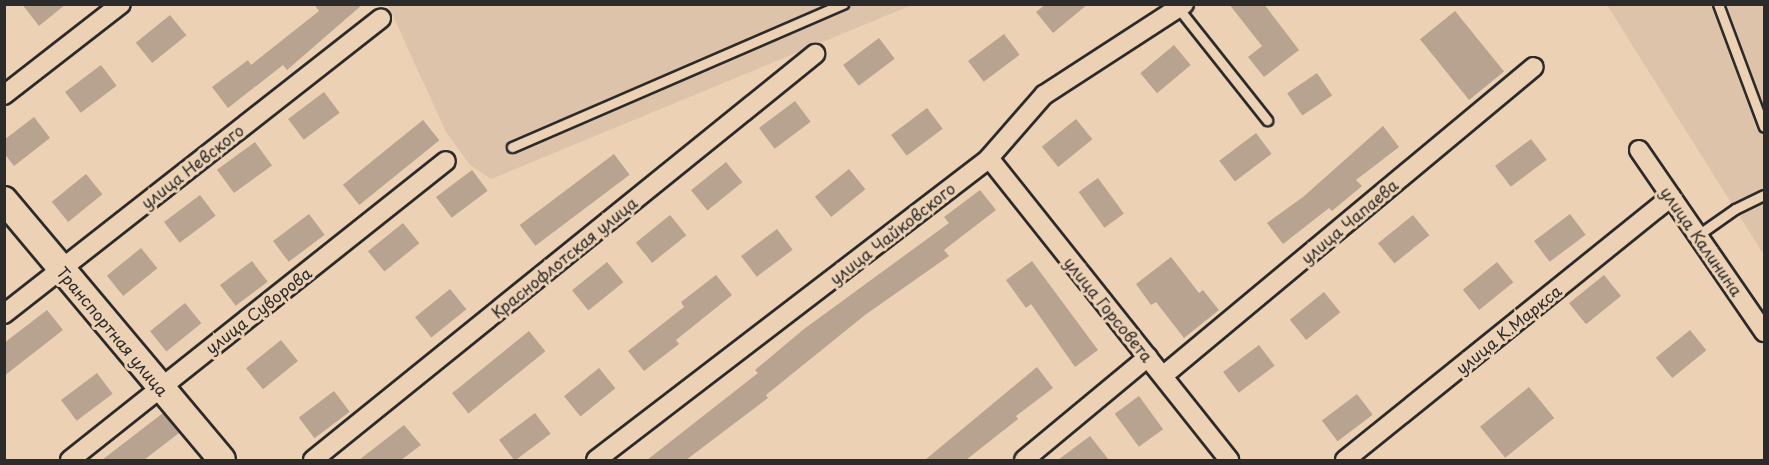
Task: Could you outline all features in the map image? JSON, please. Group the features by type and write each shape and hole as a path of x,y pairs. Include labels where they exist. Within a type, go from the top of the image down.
{"street":[{"path":"4,95 121,4"},
{"name":"улица Чайковского","path":"596,460 988,158 1044,95 1181,7"},
{"name":"улица Невского","path":"4,314 381,18"},
{"name":"Краснофлотская улица","path":"313,460 815,54"},
{"name":"улица Чапаева","path":"1164,375 1534,67"},
{"name":"улица Калинина","path":"1639,150 1764,332"},
{"name":"улица Горсовета","path":"988,158 1164,375 1229,460"},
{"name":"улица Суворова","path":"70,460 446,161"},
{"name":"улица К.Маркса","path":"1346,460 1671,196"},
{"name":"Транспортная улица","path":"4,200 222,460"},
{"path":"1024,460 1148,357"}],"lane":[{"path":"512,147 843,4"},
{"path":"1718,4 1764,127"},
{"path":"1181,7 1267,120"},
{"path":"1698,235 1735,208 1764,195"}],"shaded area":[{"path":"388,5 912,5 491,179 470,165 446,132"},
{"path":"1607,5 1764,5 1764,255 1735,209"}],"building":[{"path":"22,4 66,4 39,26"},
{"path":"314,4 363,4 287,70 283,65 228,108 212,87 248,60 251,65 319,11"},
{"path":"1046,4 1088,4 1053,33 1036,12"},
{"path":"1229,4 1264,4 1299,50 1264,77 1248,57 1262,46"},
{"path":"1455,11 1504,72 1469,100 1420,39"},
{"path":"170,15 186,35 152,63 136,43"},
{"path":"1004,34 1020,55 984,82 968,61"},
{"path":"879,38 895,59 859,86 843,65"},
{"path":"1174,45 1191,65 1157,93 1140,73"},
{"path":"101,65 117,86 81,113 65,92"},
{"path":"1317,73 1332,95 1302,116 1287,93"},
{"path":"324,92 340,113 304,140 288,119"},
{"path":"795,101 811,122 775,149 759,128"},
{"path":"927,108 943,129 907,156 891,135"},
{"path":"34,117 50,138 14,166 4,153 4,140"},
{"path":"1076,119 1092,139 1058,167 1042,147"},
{"path":"423,120 439,140 359,205 343,185"},
{"path":"1383,126 1399,147 1356,180 1362,186 1332,211 1329,208 1283,244 1267,223 1303,197"},
{"path":"1256,133 1272,154 1235,181 1219,161"},
{"path":"1531,139 1547,160 1511,187 1495,166"},
{"path":"255,142 272,165 234,193 217,170"},
{"path":"614,154 630,175 535,246 520,225"},
{"path":"726,162 742,182 707,211 691,190"},
{"path":"849,169 865,189 831,217 815,197"},
{"path":"472,170 488,191 452,218 436,197"},
{"path":"86,174 102,194 68,222 52,202"},
{"path":"1098,178 1124,214 1104,228 1079,192"},
{"path":"980,190 996,210 944,250 949,256 865,315 766,395 768,398 686,460 647,460 758,373 755,370 804,329 949,223 944,217"},
{"path":"200,195 216,216 180,243 164,222"},
{"path":"309,214 325,235 289,262 273,241"},
{"path":"1570,214 1586,235 1550,262 1534,241"},
{"path":"670,215 686,235 652,263 636,243"},
{"path":"1413,215 1429,235 1394,264 1378,243"},
{"path":"403,223 419,243 384,272 368,251"},
{"path":"777,229 793,250 757,277 741,256"},
{"path":"141,248 157,268 123,296 107,276"},
{"path":"1171,257 1199,293 1203,290 1219,310 1184,338 1156,302 1151,305 1136,284"},
{"path":"252,261 268,282 236,306 220,285"},
{"path":"1032,261 1098,350 1075,367 1031,304 1026,308 1006,280"},
{"path":"607,262 623,282 588,311 572,290"},
{"path":"1497,262 1513,282 1479,310 1463,290"},
{"path":"716,275 732,295 676,340 679,344 644,371 628,351 684,307 681,302"},
{"path":"1604,275 1621,296 1586,324 1569,303"},
{"path":"450,289 466,309 431,338 415,317"},
{"path":"1324,292 1340,312 1306,340 1290,320"},
{"path":"185,303 201,323 166,352 150,331"},
{"path":"47,310 63,330 4,376 4,343"},
{"path":"1690,330 1706,350 1672,378 1656,358"},
{"path":"529,331 545,351 468,414 452,393"},
{"path":"281,340 298,361 263,389 246,368"},
{"path":"1259,345 1275,366 1239,393 1223,372"},
{"path":"1037,367 1053,388 1016,416 1018,419 966,460 925,460"},
{"path":"599,368 615,388 580,417 564,396"},
{"path":"97,373 113,394 77,421 61,400"},
{"path":"1529,387 1554,418 1505,458 1480,427"},
{"path":"334,391 350,412 315,438 299,417"},
{"path":"1357,394 1373,415 1338,441 1322,420"},
{"path":"1139,396 1163,429 1139,447 1115,414"},
{"path":"163,413 179,433 144,460 102,460"},
{"path":"535,413 551,434 516,460 499,440"},
{"path":"404,425 421,445 401,460 359,460"},
{"path":"1090,436 1109,460 1058,460"}]}
